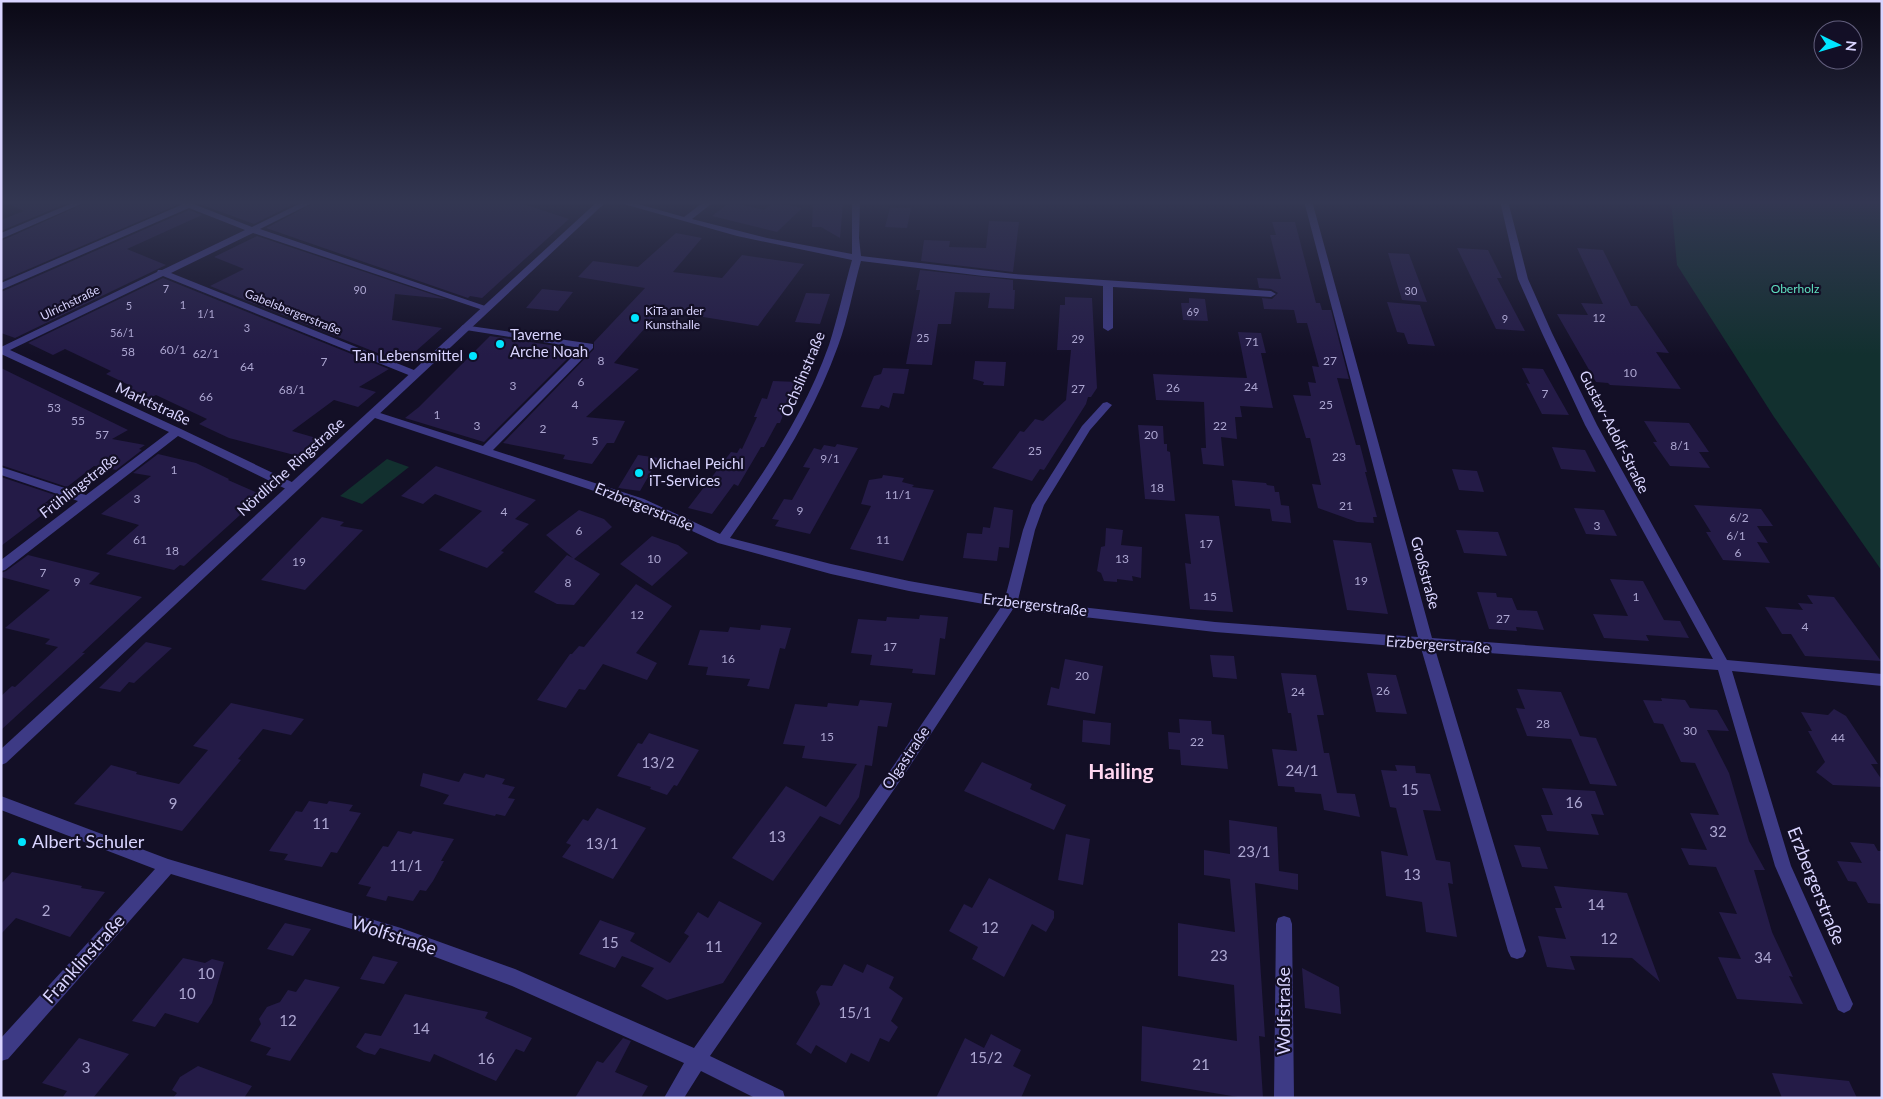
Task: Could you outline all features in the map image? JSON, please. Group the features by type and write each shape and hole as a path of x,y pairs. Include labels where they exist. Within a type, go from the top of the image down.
{"street":[{"path":"1,287 81,252"},
{"name":"Ulrichstraße","path":"2,351 204,252"},
{"path":"319,252 486,308"},
{"name":"Nördliche Ringstraße","path":"1,759 547,252"},
{"path":"828,252 946,270 1108,284 1270,294"},
{"name":"Öchslinstraße","path":"722,540 784,450 816,389 834,344 857,258 856,252"},
{"name":"Großstraße","path":"1322,252 1427,644 1517,951"},
{"name":"Gustav-Adolf-Straße","path":"1516,252 1523,280 1591,425 1723,666"},
{"name":"Gabelsbergerstraße","path":"161,272 415,374"},
{"path":"1108,284 1108,328"},
{"path":"466,327 589,346 486,451"},
{"name":"Marktstraße","path":"2,351 177,431 292,487"},
{"name":"Olgastraße","path":"673,1098 697,1060 899,770 1010,604 1029,530 1038,505 1086,428 1107,405"},
{"name":"Erzbergerstraße","path":"373,414 640,502 722,540 830,569 909,586 1010,604 1216,627 1882,680"},
{"name":"Frühlingstraße","path":"1,567 177,431"},
{"path":"1,471 87,500"},
{"name":"Erzbergerstraße","path":"1723,666 1783,866 1844,1004"},
{"name":"Wolfstraße","path":"1,803 168,866 419,943 515,978 697,1060 776,1098"},
{"name":"Franklinstraße","path":"1,1052 168,866"},
{"name":"Wolfstraße","path":"1284,924 1284,1098"}],"green space":[{"name":"Oberholz","path":"1676,252 1882,252 1882,571 1774,417 1677,265"},
{"path":"387,459 409,467 362,504 340,496"}],"building":[{"path":"1,252 67,252 1,281"},
{"path":"92,252 135,252 166,265 15,338 1,333 1,292"},
{"path":"224,252 306,252 446,299 395,294 392,320 442,328 407,359 400,362 210,286 244,269 214,257"},
{"path":"336,252 532,252 482,298 470,296 468,298"},
{"path":"654,252 690,252 673,272 722,278 742,255 804,264 758,326 661,310 614,363 639,369 586,417 625,421 614,443 607,443 592,464 563,459 565,455 503,443 594,349 594,342 645,288 578,277 593,261 638,267"},
{"path":"922,252 1015,252 1013,272 921,261"},
{"path":"1274,252 1303,252 1316,303 1320,303 1322,310 1331,310 1349,379 1337,378 1356,445 1360,445 1367,472 1365,472 1377,517 1373,517 1374,523 1357,522 1318,508 1312,484 1321,485 1310,438 1306,438 1293,395 1311,396 1308,382 1316,383 1312,366 1319,367 1307,323 1297,323 1294,310 1264,309 1262,298 1272,299 1278,293 1271,289 1259,288 1257,278 1281,279"},
{"path":"1459,252 1489,252 1502,278 1497,278 1525,331 1496,329"},
{"path":"1579,252 1604,252 1631,306 1637,306 1669,353 1656,352 1681,389 1610,385 1608,383 1596,382 1557,314 1588,315 1581,303 1603,304"},
{"path":"1388,253 1409,254 1427,302 1402,300"},
{"path":"920,270 1013,280 1013,290 1015,290 1014,309 988,308 990,293 955,292 951,324 938,324 932,365 906,364 920,290 916,290"},
{"path":"163,278 389,369 359,387 376,392 358,407 334,400 292,431 323,440 302,457 229,438 199,424 207,419 156,395 148,399 125,389 131,386 106,374 111,371 65,349 53,355 28,343"},
{"path":"542,289 573,292 558,311 526,308"},
{"path":"806,293 830,294 820,324 795,322"},
{"path":"1065,297 1092,298 1097,388 1091,397 1088,397 1086,404 1044,470 1040,469 1032,481 992,468 1020,431 1024,432 1035,419 1043,421 1066,400 1071,350 1057,350 1060,305 1065,305"},
{"path":"1189,298 1205,299 1208,321 1183,320 1181,303 1189,303"},
{"path":"1387,302 1420,305 1435,346 1408,344 1404,333 1397,332"},
{"path":"1238,332 1261,333 1266,353 1261,353 1273,408 1240,406 1242,417 1235,417 1237,439 1221,437 1224,466 1203,464 1201,448 1206,448 1204,402 1156,400 1153,374 1247,378"},
{"path":"490,336 577,349 484,442 405,418 419,407"},
{"path":"975,361 1006,362 1004,386 983,385 984,382 973,379"},
{"path":"1,368 128,430 112,439 145,445 139,449 142,450 116,470 94,466 67,487 1,465"},
{"path":"883,368 909,369 904,394 893,393 889,408 881,405 879,409 861,407 874,376 881,374"},
{"path":"1522,368 1543,369 1569,415 1542,414 1526,383 1530,384"},
{"path":"773,381 798,382 793,400 789,400 780,423 777,423 764,447 761,447 738,486 734,484 712,514 688,508 731,452 737,453 740,448 742,449 757,417 754,417 762,398 767,399"},
{"path":"1644,421 1689,423 1709,452 1699,452 1710,468 1670,466 1653,442 1657,442"},
{"path":"1138,425 1163,426 1164,444 1167,444 1167,451 1170,452 1175,501 1145,499"},
{"path":"837,444 858,448 810,534 775,526 779,520 772,519 784,499 792,500 810,468 803,467 814,448 821,450 824,445 835,447"},
{"path":"1552,447 1585,450 1596,472 1561,469"},
{"path":"158,454 196,463 262,495 184,566 180,565 174,570 106,554 139,525 101,514 151,476 133,473"},
{"name":"Michael Peichl iT-Services","path":"638,455 659,458 640,491 618,488"},
{"path":"436,466 536,500 515,519 529,524 501,551 504,552 487,568 439,550 482,511 435,494 423,504 401,496"},
{"path":"1452,469 1477,471 1484,492 1459,490"},
{"path":"883,475 904,478 902,482 914,485 912,487 934,490 903,561 850,549 871,506 861,504 869,480 882,478"},
{"path":"1,477 55,495 45,503 55,505 1,546"},
{"path":"1232,480 1266,483 1267,485 1274,486 1275,492 1279,492 1281,505 1289,506 1291,523 1272,521 1270,509 1235,506"},
{"path":"1694,505 1761,509 1773,526 1757,526 1768,543 1757,542 1770,563 1723,560 1706,532 1711,532"},
{"path":"994,507 1013,510 1009,548 999,547 997,561 963,558 967,533 982,534 983,527 990,528"},
{"path":"1574,508 1604,510 1617,536 1586,534"},
{"path":"579,510 604,519 612,527 574,559 600,574 574,605 557,604 534,592 567,555 573,558 546,535"},
{"path":"1185,514 1219,516 1233,612 1190,609 1185,563 1191,564"},
{"path":"322,517 344,522 340,526 363,530 305,590 261,580"},
{"path":"1106,528 1123,530 1121,545 1142,547 1141,578 1132,576 1133,581 1117,579 1117,582 1104,581 1101,573 1097,571 1101,547 1105,546"},
{"path":"1456,530 1498,532 1507,556 1464,553"},
{"path":"652,536 678,545 688,553 652,586 620,564"},
{"path":"1333,540 1371,543 1388,614 1347,610"},
{"path":"28,555 100,573 89,584 142,597 82,653 85,653 1,730 1,696 12,686 15,687 58,647 45,644 50,639 5,628 50,590 1,577 1,573"},
{"path":"1610,579 1643,581 1664,620 1680,621 1689,638 1646,635 1649,641 1604,638 1593,614 1628,616"},
{"path":"636,584 672,606 636,653 657,663 647,680 603,664 585,690 579,689 566,708 537,700 570,654 579,646 584,647"},
{"path":"1477,592 1496,593 1497,597 1512,598 1517,610 1537,611 1544,630 1516,627 1517,631 1489,629"},
{"path":"1807,595 1834,597 1881,661 1805,656 1791,634 1782,634 1765,607 1803,610 1798,603 1813,604"},
{"path":"920,615 948,617 945,639 940,638 935,675 912,673 913,669 870,665 872,655 851,653 858,619 886,621 887,617 919,619"},
{"path":"761,625 791,628 785,649 780,648 769,689 747,686 750,679 706,675 708,667 688,665 700,630 728,632 730,627 760,630"},
{"path":"146,642 172,648 134,683 129,682 120,692 99,688"},
{"path":"1210,655 1234,656 1237,679 1213,677"},
{"path":"1065,659 1103,666 1095,714 1047,705 1051,687 1059,689"},
{"path":"1281,673 1316,675 1324,715 1317,715 1324,753 1329,753 1337,793 1355,794 1360,817 1324,810 1321,794 1295,792 1294,787 1278,786 1272,749 1297,751 1291,713 1288,713"},
{"path":"1367,673 1396,675 1407,714 1376,712"},
{"path":"1517,689 1561,692 1580,736 1596,738 1617,786 1590,784 1571,739 1527,736 1516,708 1525,709"},
{"path":"1661,698 1685,700 1690,708 1717,710 1729,731 1707,730 1729,773 1749,841 1765,870 1754,870 1772,932 1793,977 1789,976 1803,1004 1737,999 1718,957 1741,959 1719,912 1737,914 1716,867 1689,865 1681,848 1707,850 1690,813 1719,815 1695,763 1681,762 1663,724 1654,723 1643,700 1662,701"},
{"path":"860,700 892,703 887,727 878,726 872,766 865,765 859,797 840,825 820,816 773,881 732,858 786,786 826,807 857,764 802,758 805,746 783,744 795,704 827,707 828,703 858,706"},
{"path":"231,703 304,719 291,735 263,729 238,759 241,760 182,831 74,804 111,765 137,772 136,774 179,784 208,750 193,746"},
{"path":"1834,709 1846,716 1878,764 1871,764 1882,780 1882,787 1833,785 1816,772 1825,762 1808,731 1812,731 1801,712 1828,715"},
{"path":"1179,719 1211,721 1212,734 1224,735 1228,769 1181,765 1180,750 1169,749 1168,732 1180,733"},
{"path":"1083,720 1111,723 1110,745 1082,742"},
{"path":"649,733 699,750 677,786 674,785 667,795 650,789 651,787 617,776 638,743 642,744"},
{"path":"982,762 1032,784 1030,789 1066,805 1054,830 964,791"},
{"path":"1395,765 1415,766 1416,773 1430,774 1441,811 1423,810 1436,860 1450,862 1453,884 1448,883 1457,937 1426,932 1422,902 1386,896 1381,851 1408,856 1396,808 1390,807 1381,770 1397,771"},
{"path":"423,773 459,782 464,773 484,778 486,774 505,779 502,784 515,787 508,798 515,799 505,816 496,814 495,816 443,804 449,795 420,786"},
{"path":"1542,788 1595,791 1604,815 1591,814 1599,835 1547,831 1541,815 1553,815"},
{"path":"309,801 327,804 329,801 353,805 349,811 361,813 337,853 331,852 322,867 284,860 288,854 269,851 296,811 302,812"},
{"path":"597,808 646,828 613,879 562,857 571,845 566,843 583,819 588,821"},
{"path":"1229,820 1277,827 1279,871 1298,874 1298,890 1255,883 1265,1037 1259,1036 1263,1098 1244,1098 1141,1081 1142,1026 1237,1041 1234,985 1178,976 1178,923 1235,932 1230,879 1204,875 1204,850 1230,854"},
{"path":"398,831 411,834 413,831 454,839 441,861 444,861 433,881 426,891 420,890 413,901 388,896 386,901 366,896 371,887 358,884 383,846 388,847"},
{"path":"1066,834 1090,839 1083,885 1058,880"},
{"path":"1850,842 1874,844 1878,851 1882,851 1882,904 1868,903 1856,882 1848,881 1837,861 1862,863"},
{"path":"1514,845 1540,847 1548,869 1522,867"},
{"path":"12,872 105,892 70,937 16,918 1,934 1,884"},
{"path":"989,878 1054,911 1054,918 1046,932 1032,924 1004,977 972,959 978,947 949,931 964,904 972,908"},
{"path":"1554,886 1627,893 1660,982 1632,958 1570,956 1575,970 1547,967 1538,936 1566,939 1555,908 1562,908"},
{"path":"719,901 762,923 723,983 667,1000 641,986 654,968 622,956 615,968 579,954 600,920 635,933 630,941 670,963 689,936 684,933 698,912 708,918"},
{"path":"285,923 311,929 293,956 267,949"},
{"path":"373,956 398,962 384,984 360,979"},
{"path":"183,958 205,963 212,959 224,962 212,1003 198,1023 165,1013 155,1027 132,1021"},
{"path":"844,964 863,973 867,964 894,977 889,988 903,998 891,1021 898,1027 889,1042 880,1038 869,1062 851,1053 846,1063 816,1045 811,1054 796,1044 820,1004 816,992 821,985 832,986"},
{"path":"1302,968 1339,987 1341,1014 1305,1008"},
{"path":"305,979 340,987 290,1061 266,1055 271,1048 250,1041 261,1024 259,1019 267,1007 280,1002 288,990 296,992"},
{"path":"405,994 488,1012 485,1018 532,1038 524,1052 516,1049 496,1081 434,1054 430,1062 380,1048 375,1055 364,1052 356,1047 365,1033 381,1036"},
{"path":"991,1034 1021,1050 1013,1066 1031,1075 1021,1098 936,1098 965,1038 984,1048"},
{"path":"79,1038 129,1054 93,1098 62,1098 67,1091 42,1083"},
{"path":"623,1038 631,1041 615,1072 648,1086 641,1098 575,1098 597,1061 603,1063"},
{"path":"198,1066 252,1086 244,1098 173,1098 177,1093 172,1090 180,1077"},
{"path":"1772,1073 1849,1081 1857,1098 1782,1098"}],"place":[{"name":"KiTa an der Kunsthalle","path":"635,318"},
{"name":"Taverne Arche Noah","path":"500,344"},
{"name":"Tan Lebensmittel","path":"473,356"},
{"name":"Michael Peichl iT-Services","path":"639,473"},
{"name":"Albert Schuler","path":"22,842"}],"district":[{"name":"Hailing","path":"1121,772"}]}
